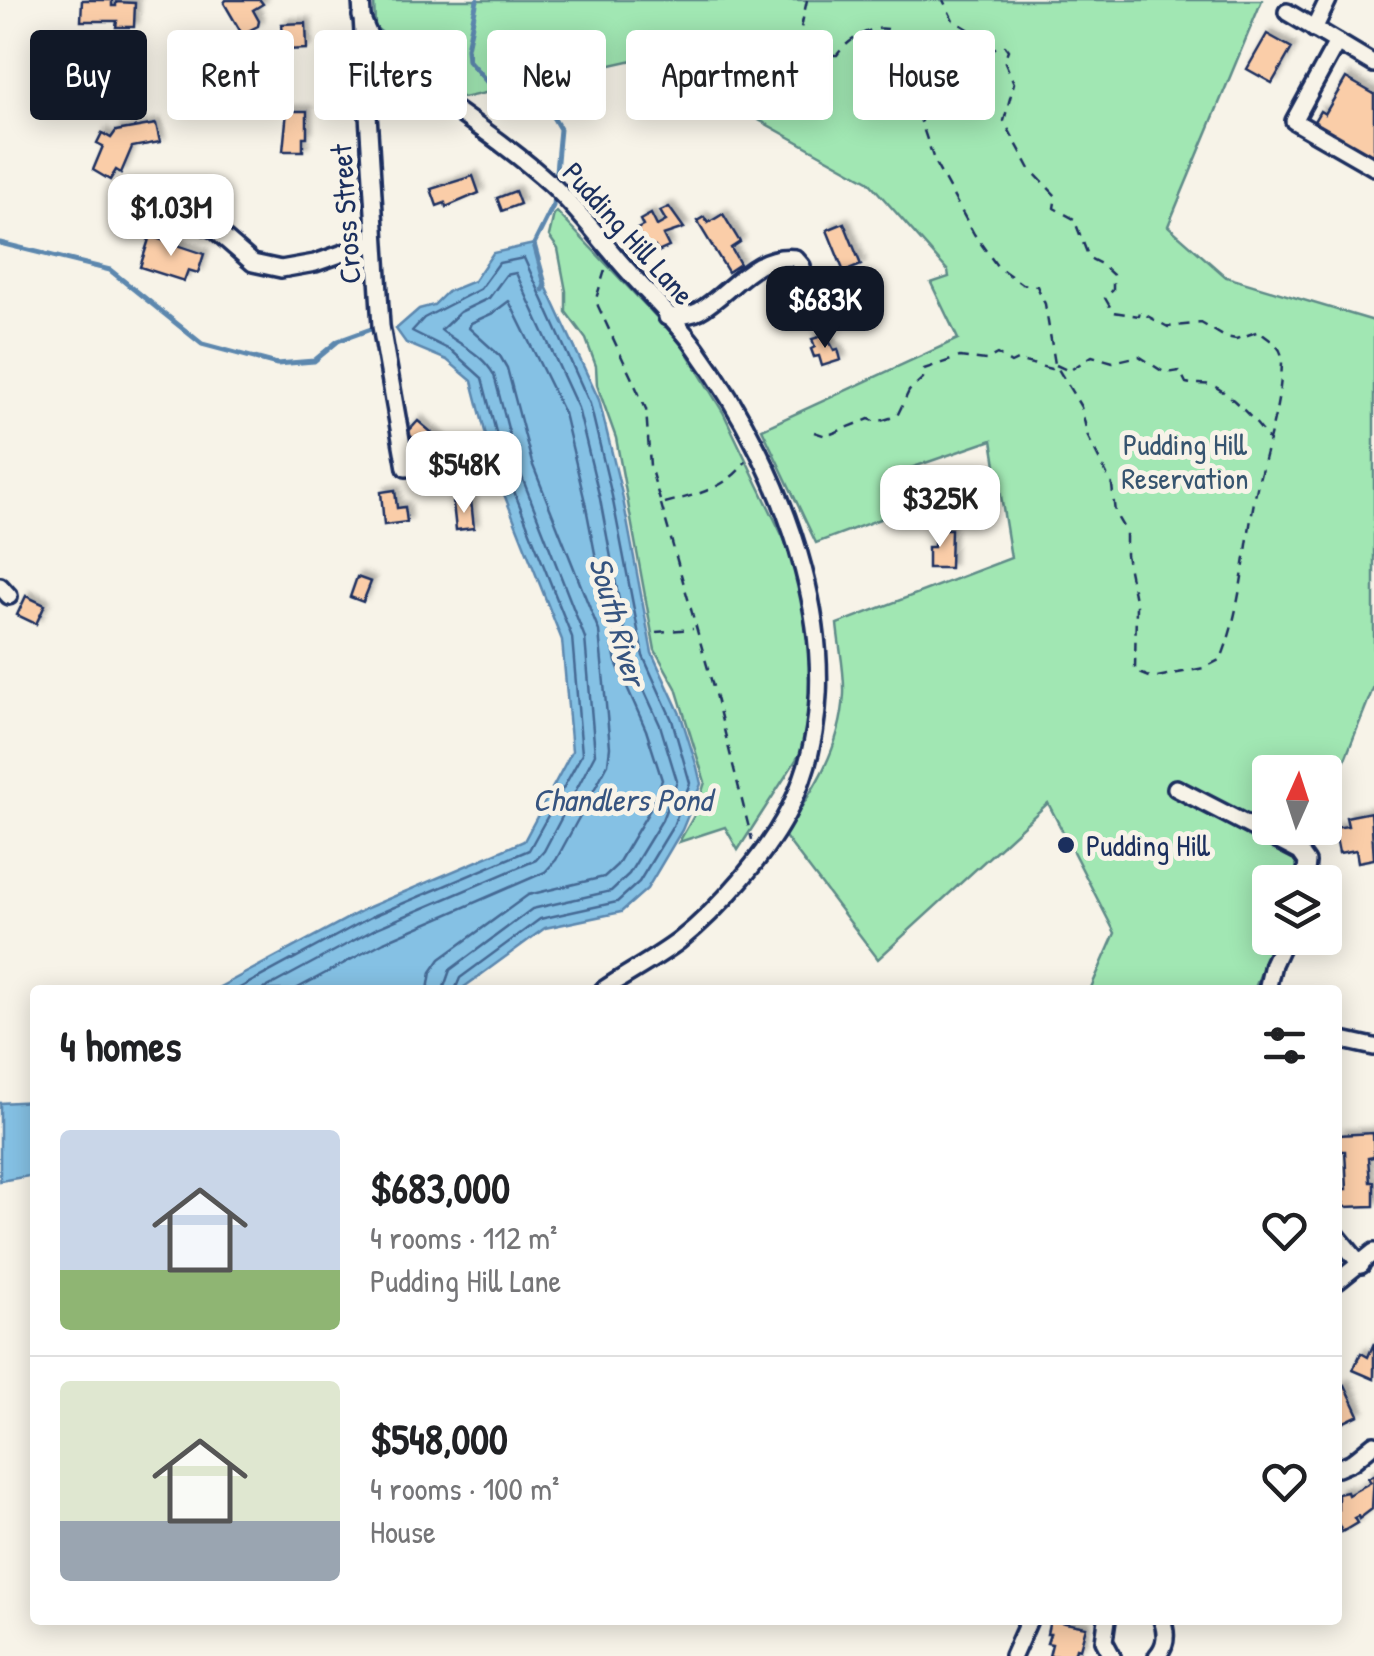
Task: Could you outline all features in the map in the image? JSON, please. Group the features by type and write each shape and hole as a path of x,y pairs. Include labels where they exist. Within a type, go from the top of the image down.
{"street":[{"path":"1314,28 1328,0"},
{"name":"Pudding Hill Lane","path":"361,8 372,41 390,60 550,183 695,347 753,443 796,547 816,639 814,729 800,783 784,819 761,854 681,939 611,985"},
{"name":"Cross Street","path":"361,8 379,305 406,468"},
{"path":"1287,12 1374,64"},
{"path":"1337,42 1294,121 1374,166"},
{"path":"163,190 168,210 216,230 253,263 281,269 315,264 374,242"},
{"path":"667,317 696,314 747,272 778,256 795,258 802,266"},
{"path":"695,347 696,314"},
{"path":"1176,788 1300,852 1308,865"},
{"path":"1268,985 1276,955"},
{"path":"1342,1041 1374,1048"},
{"path":"1342,1242 1362,1265"},
{"path":"1342,1278 1374,1252"},
{"path":"1342,1466 1374,1444"},
{"path":"1013,1656 1027,1625"},
{"path":"1106,1625 1104,1641 1112,1656"},
{"path":"1157,1656 1165,1644 1164,1625"}],"path":[{"path":"807,0 801,28 824,55 837,55 846,43 869,29 890,30 903,40 909,62 905,96 920,119 935,162 974,234 997,266 1022,284 1037,286 1045,304 1055,364 1081,407 1088,437 1112,485 1115,513 1126,532 1126,555 1136,605 1135,670 1152,678 1204,668 1221,660 1232,628 1268,440 1282,357 1280,348 1260,330 1236,339 1201,322 1168,328 1140,312 1139,316 1113,312 1106,298 1113,290 1113,276 1089,258 1074,219 1054,208 1056,196 1030,170 1004,121 1014,83 1004,60 1008,50 1004,46 991,49 979,44 970,30 953,20 943,0"},
{"path":"608,264 596,299 646,409 650,466 754,848"},
{"path":"814,432 826,436 868,419 877,422 896,416 909,391 923,378 924,369 960,357 986,360 997,354 1010,363 1017,360 1050,370 1055,364"},
{"path":"1055,364 1069,371 1092,356 1113,362 1140,356 1165,373 1180,371 1186,383 1212,385 1236,399 1246,417 1262,428 1268,440"},
{"path":"661,504 711,490 734,478 747,460"},
{"path":"656,632 695,629"}],"green space":[{"name":"Pudding Hill Reservation","path":"374,0 1262,0 1168,226 1226,277 1374,321 1374,686 1342,767 1342,755 1252,755 1252,845 1311,845 1304,865 1252,865 1252,955 1268,955 1256,985 1092,985 1115,933 1048,803 878,959 783,834 815,785 838,733 844,685 837,624 1011,558 992,440 899,472 912,507 816,543 762,429 958,339 931,283 949,277 948,271 868,181 759,120 833,120 833,30 626,30 626,61 606,66 606,30 487,30 487,93 467,97 467,30 375,27"},
{"path":"557,212 681,343 723,412 796,564 812,621 814,687 807,743 738,850 725,827 679,842 695,814 705,782 676,688 655,650 616,438 597,385 596,366 586,339 566,312 558,249 549,236"}],"water":[{"name":"Chandlers Pond","path":"534,244 545,284 599,400 622,494 652,653 681,716 701,784 682,830 647,889 621,912 545,928 467,985 223,985 367,908 524,841 572,751 562,640 496,474 472,381 447,360 406,343 396,329 419,309 434,305 447,292 474,281 493,253"},
{"path":"30,1101 30,1176 0,1181 0,1103"}],"building":[{"path":"82,0 112,0 112,6 116,2 135,3 134,27 116,27 117,21 81,21"},
{"path":"260,0 263,4 253,10 258,26 240,30 224,3"},
{"path":"306,23 307,49 294,50 294,30 282,30 282,24"},
{"path":"1267,34 1292,48 1272,83 1247,69"},
{"path":"1346,78 1374,94 1374,157 1313,123 1320,111 1325,114"},
{"path":"294,111 307,111 303,151 283,151 286,120 294,120"},
{"path":"156,124 160,142 132,147 121,173 116,170 110,180 93,170 103,146 97,143 102,133 111,138 116,131"},
{"path":"473,176 479,193 446,207 445,203 437,206 431,189"},
{"path":"515,191 520,204 502,211 497,198"},
{"path":"669,207 684,228 663,235 669,247 658,252 655,247 649,251 645,244 638,248 633,239 640,236 640,220 651,214 657,226 666,221 660,211"},
{"path":"723,214 740,242 731,248 740,264 728,272 697,221 704,217 708,223"},
{"path":"844,223 861,265 844,272 827,230"},
{"path":"150,236 204,254 198,273 188,270 184,281 140,267"},
{"path":"826,335 834,350 838,349 841,360 822,366 811,349 815,347 812,339"},
{"path":"418,421 444,443 433,456 407,433"},
{"path":"922,473 931,498 914,504 905,479"},
{"path":"395,490 397,508 405,507 407,522 384,525 381,492"},
{"path":"471,501 474,528 456,530 453,503"},
{"path":"935,529 951,529 950,568 928,568 928,547 934,547"},
{"path":"357,577 371,582 363,602 350,597"},
{"path":"26,596 45,605 36,624 17,615"},
{"path":"1371,812 1374,859 1358,862 1356,850 1339,853 1342,827 1348,826 1346,817"},
{"path":"1373,1133 1374,1157 1368,1158 1374,1206 1344,1207 1343,1189 1347,1189 1342,1135"},
{"path":"1374,1343 1374,1379 1353,1370 1361,1353 1368,1357"},
{"path":"1345,1385 1359,1415 1342,1423"},
{"path":"1374,1475 1372,1509 1359,1519 1354,1518 1357,1523 1342,1532 1342,1493 1348,1495 1371,1482 1368,1478"},
{"path":"1049,1625 1086,1627 1074,1656 1049,1656 1052,1644 1047,1643"}],"waterway":[{"name":"South River","path":"477,0 468,60 495,91 543,100 560,129 555,182"},
{"name":"South River","path":"543,290 545,284 534,244 553,206 554,193"},
{"name":"South River","path":"0,243 110,270 202,344 277,364 314,361 338,341 371,329"}],"place":[{"name":"Pudding Hill","path":"1066,845"}]}
